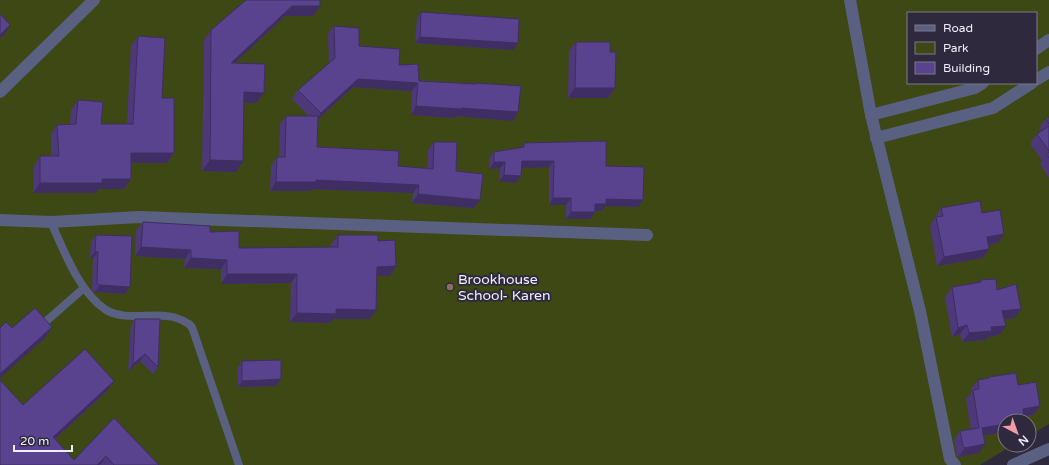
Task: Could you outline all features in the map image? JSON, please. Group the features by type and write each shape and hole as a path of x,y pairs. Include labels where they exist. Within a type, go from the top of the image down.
{"street":[{"path":"0,92 94,0"},
{"path":"850,0 876,138 920,311 950,459 955,465"},
{"path":"1037,47 1049,40"},
{"path":"1037,79 1049,72"},
{"path":"871,115 975,88 981,84"},
{"path":"876,138 993,108 1030,84"},
{"path":"0,220 52,222 139,217 647,235"},
{"path":"1013,465 1049,449"}],"lane":[{"path":"52,222 68,261 84,288 107,310 125,316 158,315 177,318 188,323 193,330 239,465"},
{"path":"43,324 84,288"}],"green space":[{"name":"Brookhouse School- Karen","path":"0,0 1049,0 1049,424 1037,431 1037,413 997,413 997,453 1000,453 980,465 0,465"}],"building":[{"path":"246,0 320,0 320,6 292,6 231,63 265,64 264,93 244,92 243,161 210,160 211,30"},
{"path":"421,12 519,19 518,43 420,37"},
{"path":"0,14 10,25 0,35"},
{"path":"334,26 359,28 359,46 400,49 399,65 418,64 419,81 521,86 518,112 416,106 418,83 358,79 321,113 298,90 335,58"},
{"path":"138,36 165,38 162,98 174,98 174,153 131,153 131,179 102,179 102,183 40,183 40,156 59,156 57,125 76,124 78,100 103,102 101,124 133,124"},
{"path":"576,42 610,42 610,52 616,52 615,88 575,88"},
{"path":"286,116 318,116 317,147 399,151 398,166 433,169 434,142 457,142 456,171 483,174 480,200 418,194 419,185 316,180 316,182 276,182 277,157 285,157"},
{"path":"1049,117 1049,124 1046,119"},
{"path":"1049,126 1049,151 1037,134"},
{"path":"606,141 606,166 644,167 643,200 606,199 606,204 595,204 595,212 571,212 571,198 553,198 554,161 522,161 521,176 504,175 505,162 494,162 494,152 524,147 524,143"},
{"path":"980,201 982,213 1000,210 1004,234 987,237 989,249 944,257 936,217 943,216 941,208"},
{"path":"143,222 210,226 210,232 239,231 239,248 338,247 338,235 378,235 378,241 395,240 396,266 377,267 376,310 336,309 336,314 297,313 297,274 227,274 227,260 191,258 191,250 141,247"},
{"path":"96,235 132,236 130,287 100,285 97,283 98,252 95,252"},
{"path":"996,279 997,290 1016,284 1021,309 1002,311 1006,326 991,327 992,331 969,333 967,325 958,328 952,287 981,282 980,280"},
{"path":"35,308 52,327 0,374 0,328 6,322 12,328"},
{"path":"135,319 160,319 158,367 145,354 133,364"},
{"path":"85,349 114,381 53,437 74,460 114,418 159,465 114,465 106,456 97,465 1,465 0,380 23,405"},
{"path":"281,360 281,379 242,381 242,361"},
{"path":"1016,373 1018,385 1036,382 1040,406 1023,409 1023,413 997,413 997,425 982,428 985,444 965,448 963,446 960,431 979,428 973,390 979,389 978,380"}],"place":[{"name":"Brookhouse School- Karen","path":"450,287"}]}
